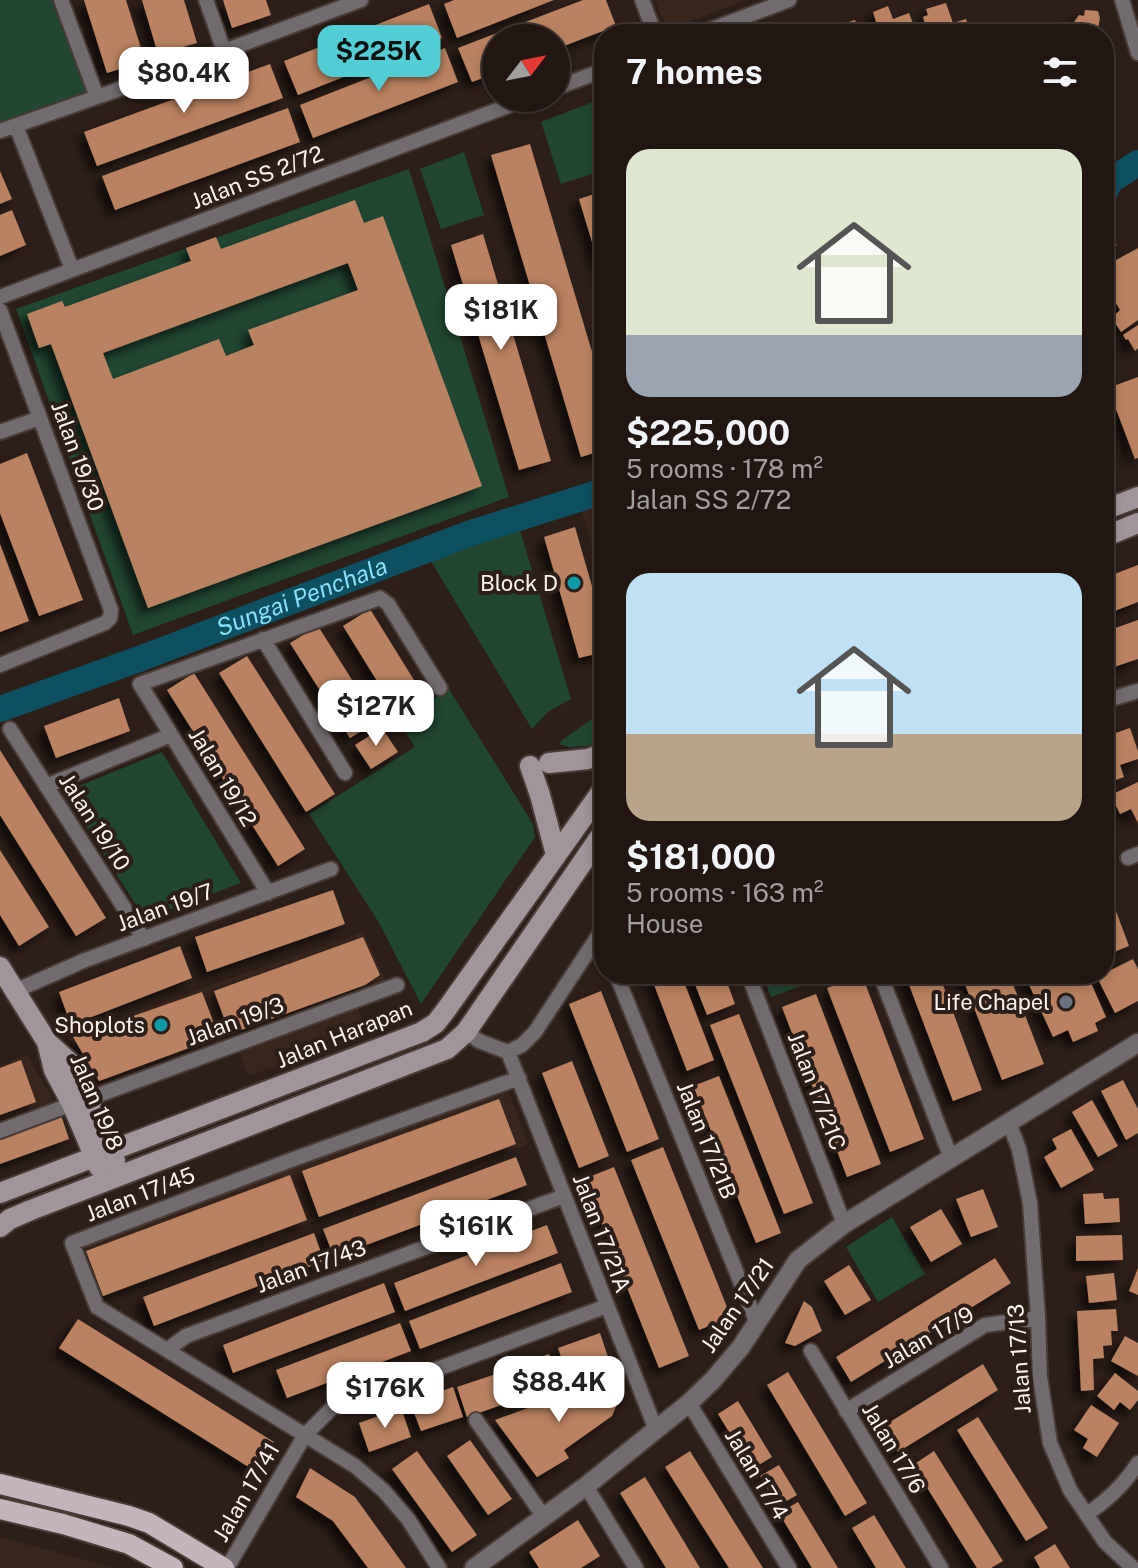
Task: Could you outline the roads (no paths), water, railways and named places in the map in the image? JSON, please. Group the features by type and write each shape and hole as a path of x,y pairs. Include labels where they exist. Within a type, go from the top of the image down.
{"main road":[{"path":"1114,506 1138,497"},
{"path":"1114,533 1138,523"},
{"path":"556,855 540,795 540,765 594,757"},
{"name":"Jalan Harapan","path":"0,1193 422,1032 436,1023 594,802"},
{"path":"0,1227 10,1219 447,1049 466,1032 594,846"},
{"name":"Jalan 19/8","path":"0,967 47,1042 54,1070 80,1102 113,1178"},
{"path":"0,1484 149,1523 225,1568"},
{"path":"0,1509 129,1544 173,1568"}],"street":[{"path":"61,0 97,97"},
{"path":"206,0 224,51"},
{"path":"642,0 651,24"},
{"path":"725,24 789,0"},
{"path":"1122,0 1138,53"},
{"path":"0,131 354,1"},
{"path":"570,83 594,74"},
{"name":"Jalan SS 2/72","path":"0,297 492,112"},
{"path":"16,126 72,269"},
{"name":"Jalan 19/30","path":"0,310 111,610 110,618 105,623 0,665"},
{"path":"0,432 40,418"},
{"path":"345,773 263,639 380,598 388,604 440,688"},
{"name":"Jalan 19/12","path":"263,639 140,684 268,893"},
{"path":"1114,697 1138,691"},
{"name":"Jalan 19/10","path":"10,729 144,939"},
{"path":"46,786 171,735"},
{"name":"Jalan 19/7","path":"15,991 83,961 331,869"},
{"path":"466,1032 479,1041 508,1052 522,1045 535,1032 594,947"},
{"name":"Jalan 17/21B","path":"620,984 757,1323"},
{"name":"Jalan 17/21C","path":"752,984 844,1224"},
{"path":"884,984 951,1158"},
{"name":"Jalan 19/3","path":"0,1131 397,985"},
{"name":"Jalan 17/21","path":"474,1568 586,1486 689,1403 741,1347 798,1260 844,1224 1138,1043"},
{"name":"Jalan 17/21A","path":"508,1052 656,1430"},
{"name":"Jalan 17/45","path":"439,1568 408,1519 384,1491 355,1466 97,1307 72,1243 519,1078"},
{"name":"Jalan 17/13","path":"1009,1123 1019,1149 1030,1203 1040,1377 1050,1443 1070,1490 1105,1542 1133,1568"},
{"name":"Jalan 17/43","path":"167,1350 186,1336 564,1196"},
{"name":"Jalan 17/41","path":"225,1568 305,1435 332,1408 607,1306"},
{"name":"Jalan 17/9","path":"846,1411 985,1325 1038,1318"},
{"name":"Jalan 17/6","path":"811,1351 941,1568"},
{"name":"Jalan 17/4","path":"689,1403 789,1568"},
{"path":"476,1420 544,1517"},
{"path":"1087,1514 1111,1498 1138,1463"},
{"path":"586,1486 636,1568"}],"waterway":[{"name":"Sungai Penchala","path":"1114,178 1138,163"},
{"name":"Sungai Penchala","path":"0,709 471,533 594,494"}],"place":[{"name":"Block D","path":"574,583"},
{"name":"Life Chapel","path":"1066,1002"},
{"name":"Shoplots","path":"161,1025"}]}
